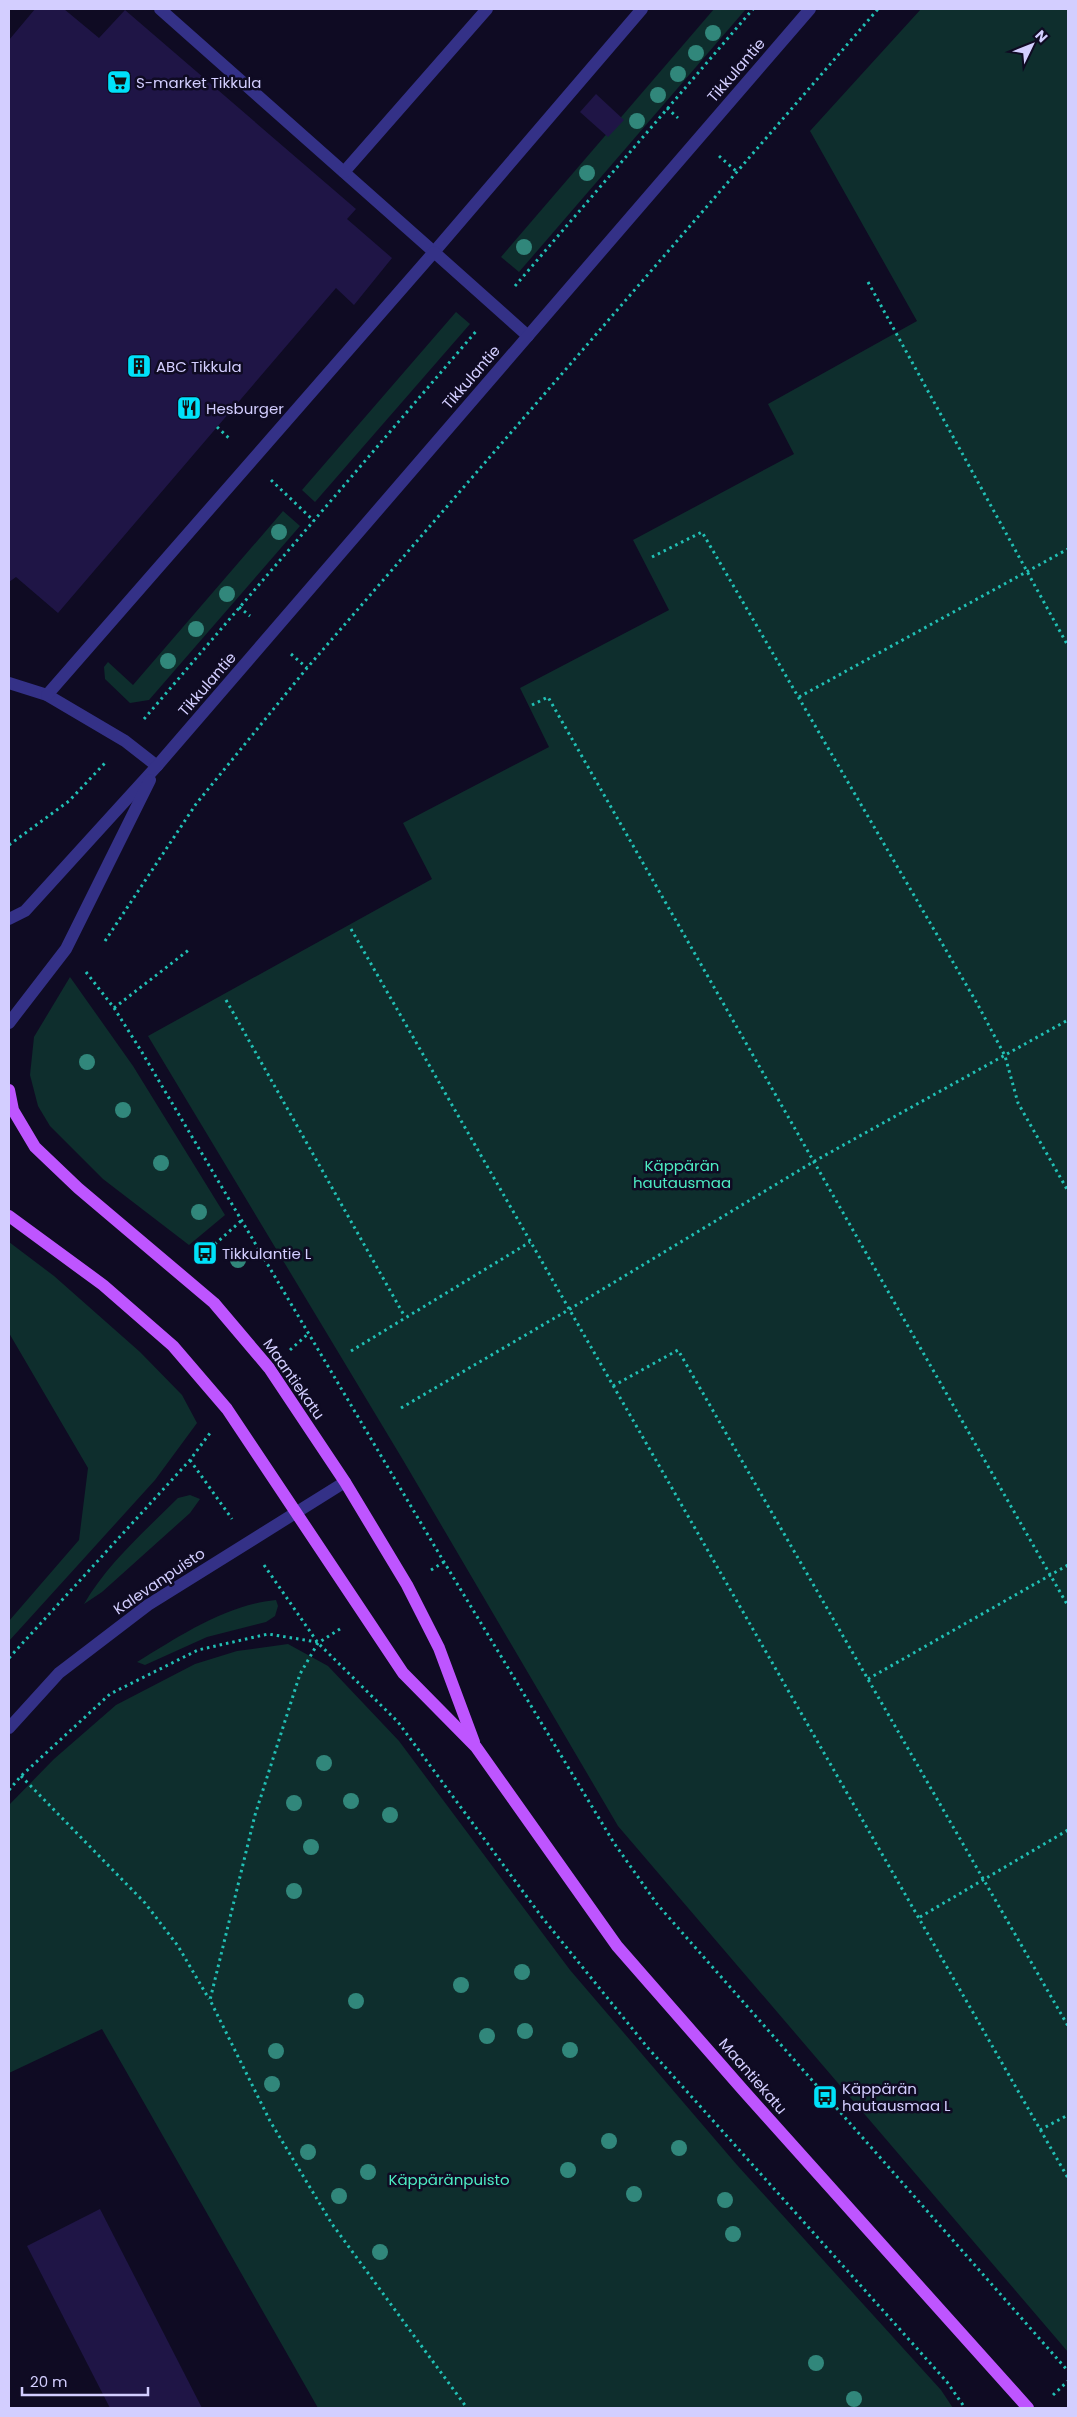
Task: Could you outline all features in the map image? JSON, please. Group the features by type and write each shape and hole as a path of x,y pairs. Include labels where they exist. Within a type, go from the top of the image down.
{"main road":[{"name":"Maantiekatu","path":"9,1090 13,1110 35,1147 78,1188 214,1303 270,1368 345,1482 408,1585 439,1648 476,1747"},
{"name":"Maantiekatu","path":"9,1216 103,1285 173,1346 227,1409 298,1512 363,1615 403,1673 476,1747 617,1946 743,2090 1028,2408"}],"street":[{"path":"160,9 528,336"},
{"path":"344,172 487,9"},
{"path":"47,695 434,252 642,9"},
{"name":"Tikkulantie","path":"157,766 810,9"},
{"path":"9,683 47,695 126,741 157,766"},
{"path":"9,919 25,911 157,766"},
{"path":"9,1023 66,949 157,766"},
{"name":"Kalevanpuisto","path":"9,1728 59,1673 148,1606 248,1541 345,1482"}],"path":[{"path":"9,845 69,801 126,741 753,9"},
{"path":"101,947 196,804 307,668 878,9"},
{"path":"868,282 1068,646"},
{"path":"652,556 702,532 1006,1056 1018,1103 1068,1191"},
{"path":"799,697 1068,549"},
{"path":"532,705 548,697 1068,1606"},
{"path":"351,929 920,1917 1068,2178"},
{"path":"114,1008 190,949"},
{"path":"90,963 85,971 114,1008 444,1562 609,1834 657,1904 1068,2370"},
{"path":"226,1000 405,1317"},
{"path":"401,1408 570,1310 813,1162 1068,1020"},
{"path":"205,1253 242,1220"},
{"path":"352,1352 405,1317 530,1242"},
{"path":"270,1368 309,1333"},
{"path":"613,1386 678,1350 1068,2026"},
{"path":"9,1658 190,1460 227,1409"},
{"path":"190,1460 248,1541 290,1606 318,1643 398,1722 541,1916 648,2048 947,2382 965,2408"},
{"path":"868,1679 1068,1565"},
{"path":"9,1790 21,1776 110,1694 198,1650 268,1634 318,1643"},
{"path":"210,2000 255,1815 300,1674 318,1643"},
{"path":"21,1776 145,1902 178,1946 210,2000 274,2128 332,2224 467,2408"},
{"path":"920,1917 1068,1830"},
{"path":"1040,2130 1068,2115"}],"green space":[{"path":"714,9 746,9 519,272 501,257"},
{"name":"Käppärän hautausmaa","path":"921,9 1068,9 1068,2352 618,1826 403,1460 148,1036 432,879 403,823 549,747 520,688 669,610 633,540 794,454 768,404 917,321 810,131"},
{"path":"456,312 470,324 315,502 302,490"},
{"path":"283,511 300,526 149,700 130,703 105,679 104,667 108,662 133,685"},
{"path":"70,977 133,1066 225,1215 189,1245 103,1179 50,1126 38,1106 30,1075 34,1037"},
{"path":"9,1242 54,1276 140,1352 182,1395 197,1423 155,1480 9,1641 9,1621 79,1540 88,1468 9,1333"},
{"path":"190,1495 200,1499 190,1513 102,1592 84,1604 104,1575 127,1548 178,1498"},
{"path":"276,1600 278,1606 275,1616 266,1622 207,1637 145,1665 137,1662 203,1623 239,1608"},
{"name":"Käppäränpuisto","path":"288,1644 328,1666 399,1741 570,1970 737,2165 941,2390 953,2408 318,2408 102,2029 9,2073 9,1805 54,1759 116,1705 195,1664 237,1651"}],"building":[{"name":"ABC Tikkula","path":"35,9 64,9 99,38 125,10 356,209 347,219 392,258 354,305 336,288 58,613 16,577 9,582 9,40"},
{"path":"596,94 624,120 608,137 580,112"},
{"path":"100,2209 202,2408 110,2408 27,2246"}],"place":[{"name":"S-market Tikkula","path":"119,82"},
{"name":"ABC Tikkula","path":"139,366"},
{"name":"Hesburger","path":"189,408"},
{"name":"Tikkulantie L","path":"205,1253"},
{"name":"Käppärän hautausmaa L","path":"825,2097"}]}
